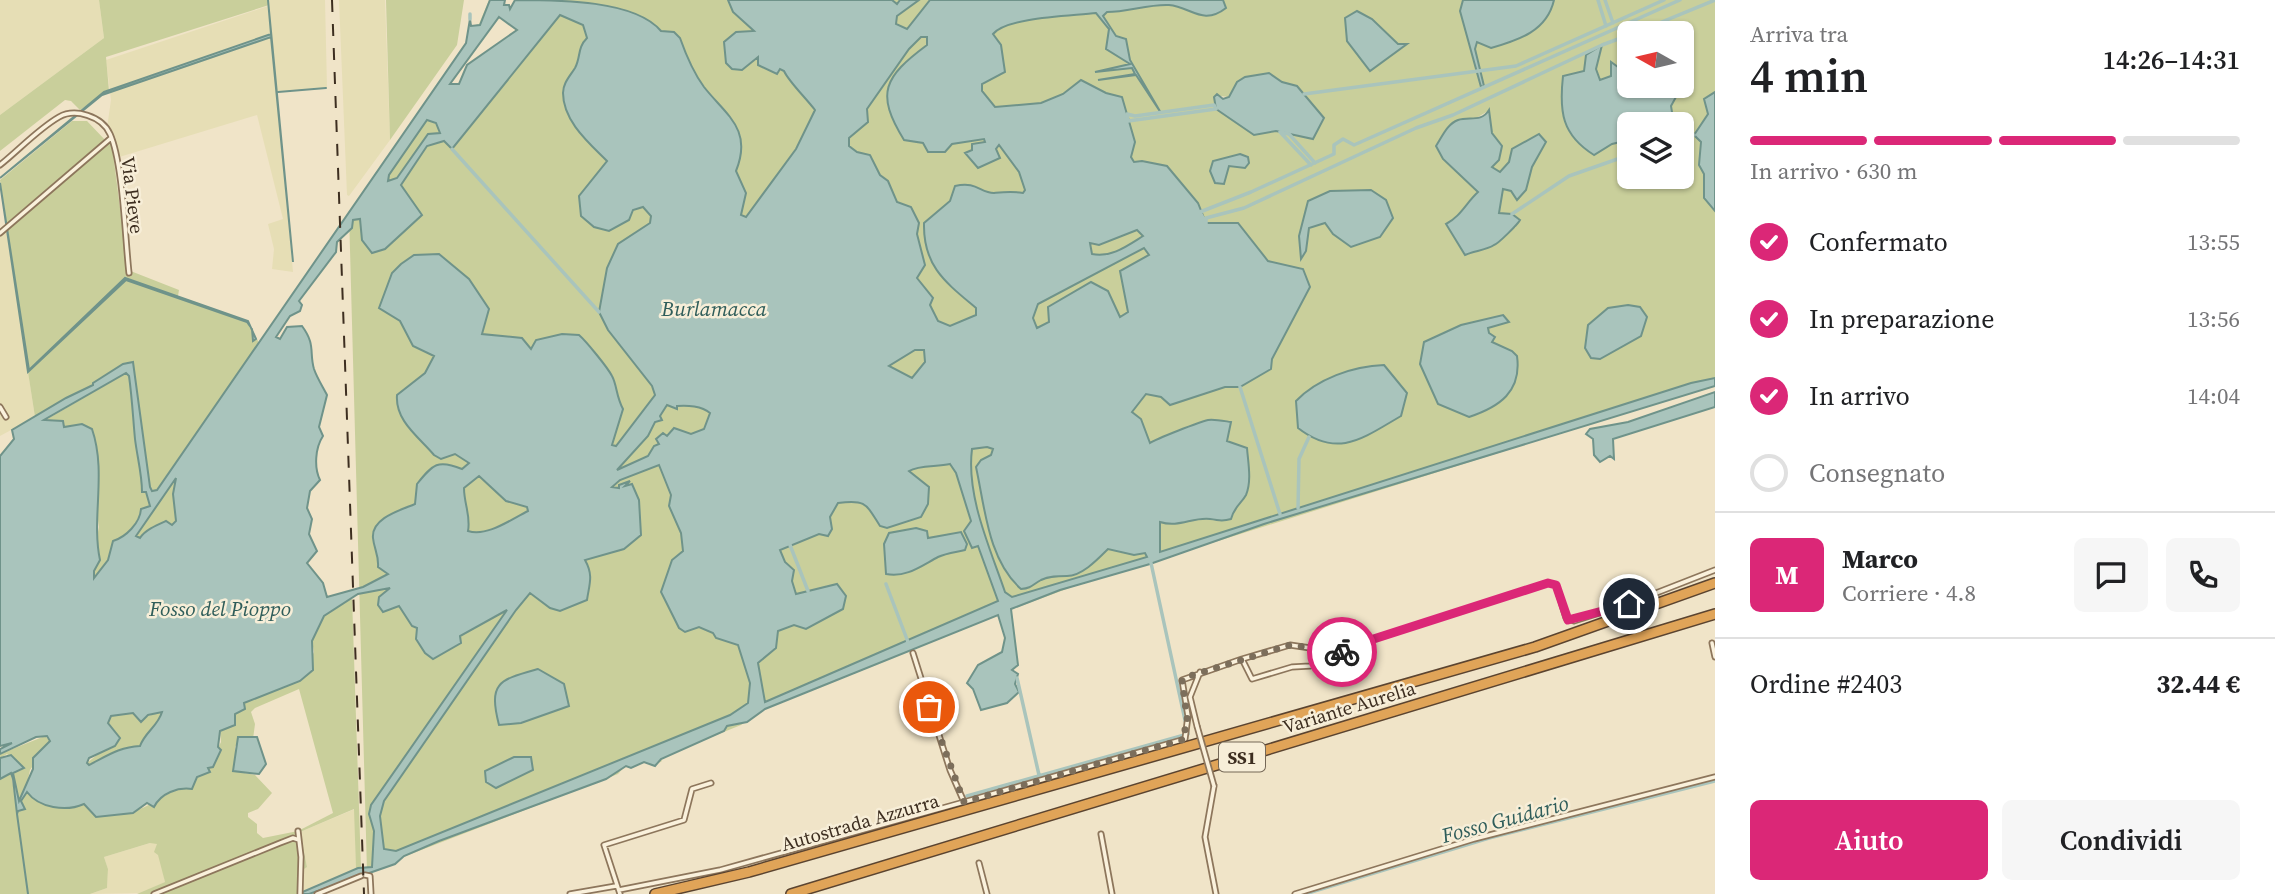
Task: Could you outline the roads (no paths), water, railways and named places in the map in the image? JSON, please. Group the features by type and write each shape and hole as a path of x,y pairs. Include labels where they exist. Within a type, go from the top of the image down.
{"highway":[{"name":"Autostrada Azzurra","path":"655,894 749,872 1535,647 1715,586"},
{"name":"Autostrada Azzurra","path":"678,894 764,872 1511,659 1592,634 1715,586"},
{"name":"Variante Aurelia","path":"791,894 1715,616"},
{"name":"Variante Aurelia","path":"806,894 1715,616"}],"street":[{"name":"Via Pieve","path":"0,165 61,116 85,114 102,123 111,138 129,273"},
{"path":"4,230 111,138"},
{"path":"0,407 6,417"},
{"path":"1242,659 1248,676 1255,679 1292,667 1310,666 1344,653 1358,644 1548,583 1556,585 1566,618 1574,621 1715,570"},
{"path":"1712,643 1715,657"},
{"path":"570,894 619,890 720,870 964,802 1186,735 1182,680 1290,645 1344,653"},
{"path":"913,653 950,770 964,802"},
{"path":"1200,672 1189,697 1214,786 1205,837 1216,894"},
{"path":"1294,894 1474,839 1715,777"},
{"path":"619,890 604,845 684,820 692,789 711,783"},
{"path":"298,831 302,868 299,892"},
{"path":"1101,834 1112,894"},
{"path":"155,894 280,843 299,840"},
{"path":"979,863 987,894"},
{"path":"317,894 363,876 370,876 372,894"}],"water":[{"path":"268,0 293,262 271,37 102,95 0,178 104,92 271,34"},
{"name":"Burlamacca","path":"490,0 505,0 504,5 509,5 510,9 515,0 553,0 595,4 634,13 661,31 674,32 680,38 700,81 735,124 739,133 741,144 736,171 746,193 741,215 746,217 796,149 815,110 784,71 780,69 777,74 758,65 758,57 742,70 732,69 726,63 724,42 736,32 754,31 733,12 728,0 892,0 897,4 900,0 919,0 897,16 896,24 907,29 930,0 1223,0 1226,8 1210,15 1197,14 1177,6 1161,5 1107,12 1103,16 1116,36 1126,39 1130,60 1161,113 1136,75 1098,80 1135,74 1132,68 1095,72 1130,64 1106,49 1109,29 1096,13 1057,16 1001,28 993,34 1001,45 1005,72 982,84 982,91 995,107 1041,103 1063,94 1081,80 1106,93 1122,97 1135,142 1131,157 1134,162 1167,166 1198,203 1206,223 1238,223 1268,261 1303,269 1310,287 1272,359 1271,369 1240,387 1225,387 1170,405 1161,397 1146,394 1132,412 1141,419 1150,443 1213,420 1231,422 1227,441 1247,448 1248,490 1231,519 1203,519 1173,524 1160,522 1160,552 1691,383 1715,378 1715,386 1264,524 1150,564 1060,590 1011,609 1018,665 1012,670 1018,674 1015,684 1019,692 1007,703 981,710 973,689 967,683 978,665 1002,652 1005,638 998,615 765,709 747,722 727,726 724,731 661,759 655,766 644,762 631,768 626,766 606,779 439,841 404,856 395,864 309,894 298,894 358,868 372,867 374,831 369,814 371,805 507,610 460,636 461,643 433,659 425,653 416,639 417,628 412,626 399,606 383,612 378,605 379,597 390,588 358,594 324,616 312,641 313,670 300,681 244,703 245,709 235,714 235,725 220,731 218,747 221,750 213,767 208,768 210,772 197,777 192,789 170,792 154,807 147,803 133,813 96,817 84,804 69,808 53,807 38,802 27,792 21,801 25,809 17,814 13,779 11,773 0,779 0,758 11,755 24,768 13,773 19,801 33,769 33,758 50,741 47,736 36,737 0,754 0,749 12,743 0,746 0,456 14,439 12,430 93,385 123,364 133,362 150,487 152,491 157,490 466,43 470,19 471,26 480,25","holes":["560,15 583,25 587,38 575,68 564,86 564,103 578,131 607,161 579,196 581,216 594,227 609,231 629,220 633,210 643,207 651,216 650,223 618,244 607,268 599,312 608,330 652,386 655,395 616,446 612,445 623,409 612,376 579,335 562,334 536,340 531,349 522,338 482,334 489,309 469,279 439,254 414,255 392,273 379,308 400,321 413,346 434,356 425,373 397,395 397,404 409,428 434,455 441,459 455,454 469,463 462,469 447,464 436,465 417,484 415,504 388,516 377,525 373,538 378,567 388,574 363,587 327,597 323,583 307,563 317,551 309,534 312,519 307,508 310,491 320,480 316,458 323,436 319,427 327,395 314,369 311,343 302,326 287,327 280,339 276,337 290,316 300,311 302,305 299,301 336,252 337,242 352,228 353,220 360,219 362,240 372,253 385,249 422,215 401,185 427,146 444,141 452,149","499,17 517,30 467,65 459,84 450,84","921,37 927,37 927,45 901,67 888,87 889,110 904,140 923,143 928,152 945,152 952,144 984,139 985,142 972,144 972,150 965,153 978,168 1000,158 996,149 999,145 1019,172 1025,190 1023,193 994,193 968,185 955,186 950,201 924,223 927,251 932,262 946,281 976,308 976,315 950,326 938,321 930,305 933,298 917,278 925,265 917,234 919,223 911,207 897,202 888,181 880,175 870,155 857,152 849,146 849,138 868,122 867,109 909,49","427,120 436,123 440,133 428,134 397,178 388,181 389,175","1137,230 1143,236 1112,253 1092,254 1090,243 1099,245","1144,248 1149,255 1120,271 1128,312 1120,317 1108,291 1091,282 1048,307 1049,322 1037,328 1033,318 1038,304","915,350 924,350 925,362 912,378 889,366","126,373 129,376 142,492 146,492 150,506 141,509 132,529 113,541 108,560 94,578 94,571 100,560 96,446 92,429 82,424 64,427 63,421 44,420","667,405 677,409 677,406 694,406 710,413 704,429 691,434 674,428 667,436 663,433 656,439 659,444 654,446 648,456 617,470 648,436 655,422 662,420 660,416","972,449 993,449 991,455 981,460 976,467 985,516 1001,563 1021,589 1047,578 1078,573 1108,549 1134,555 1145,553 1147,557 1012,597 1005,592 993,558 973,485","950,464 956,473 971,521 964,531 972,548 978,546 998,601 765,702 758,663 776,648 778,631 794,625 806,629 843,609 846,596 837,584 796,594 792,581 794,570 785,562 780,550 819,534 828,536 832,529 830,517 838,503 854,502 864,505 880,526 887,528 921,517 928,504 929,487 909,471","659,465 671,495 669,506 681,533 683,551 672,560 661,592 679,628 685,632 699,627 713,633 716,638 738,645 750,683 748,703 730,715 396,851 384,849 380,816 384,801 516,610 530,593 550,608 560,611 587,600 590,576 585,560 624,549 641,535 639,500 632,484 625,486 630,481 619,485 619,488 612,487 620,480","479,476 506,501 527,507 528,511 491,530 468,531 464,488","176,478 173,494 176,521 172,525 166,521 140,538 136,536","162,712 140,746 119,750 89,765 89,758 115,746 120,738 108,723 111,716 133,713 141,722 148,715"]},
{"path":"1463,0 1554,0 1545,19 1530,33 1491,48 1477,42 1475,49 1484,86 1481,87 1460,11"},
{"path":"1357,11 1372,19 1398,44 1407,44 1370,71 1347,41 1345,18"},
{"path":"1602,45 1596,69 1600,80 1611,76 1611,62 1617,66 1617,98 1675,98 1671,106 1672,112 1617,112 1617,143 1594,155 1569,131 1562,101 1563,76 1584,71 1586,55"},
{"path":"1269,73 1282,82 1297,86 1324,118 1313,139 1276,131 1254,135 1216,109 1214,97 1217,94 1223,99 1229,97 1237,82 1245,77"},
{"path":"1715,92 1715,211 1704,198 1704,174 1699,165 1701,142 1694,135 1708,114 1704,99"},
{"path":"1489,110 1492,133 1502,146 1499,160 1492,167 1500,172 1509,162 1512,149 1539,134 1546,142 1532,167 1526,190 1517,200 1511,191 1503,189 1499,213 1512,214 1520,220 1496,244 1465,255 1446,224 1460,213 1478,192 1443,159 1436,146 1451,124 1462,119 1479,118"},
{"path":"1240,154 1248,157 1249,163 1245,168 1229,166 1224,184 1215,183 1210,171 1213,161"},
{"path":"0,183 29,370 125,278 248,321 251,327 247,322 126,280 28,372"},
{"path":"1371,190 1386,200 1393,218 1380,237 1351,247 1333,234 1325,223 1309,228 1306,251 1301,259 1299,236 1308,201 1330,191"},
{"path":"1628,305 1640,307 1647,317 1641,336 1600,359 1591,358 1585,348 1588,325 1608,308"},
{"path":"1503,315 1509,322 1488,328 1489,333 1495,337 1492,342 1517,356 1518,369 1512,388 1499,403 1469,417 1438,404 1420,364 1424,342 1461,325"},
{"path":"1384,365 1407,393 1401,416 1362,438 1338,444 1312,437 1298,428 1296,401 1314,386 1336,375"},
{"path":"1715,392 1715,407 1613,439 1614,459 1610,456 1600,462 1594,455 1593,439 1586,434 1590,429 1628,422"},
{"path":"916,528 927,531 928,538 961,532 967,544 965,550 941,556 907,573 886,574 884,544 889,533"},
{"path":"538,669 564,684 569,706 521,723 499,725 495,700 500,685 514,676"},
{"path":"238,737 257,737 266,764 259,774 233,771"},
{"path":"514,757 531,757 533,770 496,788 486,782 485,771"}],"waterway":[{"path":"1598,0 1606,26"},
{"path":"1605,0 1613,23"},
{"path":"1304,94 1516,66 1664,0"},
{"path":"1633,21 1680,0"},
{"path":"1664,21 1715,0"},
{"path":"470,14 470,19"},
{"path":"1617,28 1354,145 1343,139 1334,145 1334,154 1200,212 1206,224 1206,218 1244,208 1617,39"},
{"path":"278,92 326,88"},
{"path":"1214,105 1216,109 1128,121 1127,114 1135,116 1214,105"},
{"path":"1311,165 1280,132 1289,134 1315,163"},
{"path":"452,149 599,312"},
{"path":"1512,214 1569,176 1617,159"},
{"path":"1240,387 1280,514"},
{"path":"1298,508 1299,459 1309,437"},
{"path":"790,545 808,591"},
{"path":"967,796 1188,734 1151,563"},
{"path":"886,584 908,642"},
{"path":"1017,678 1039,775"},
{"name":"Fosso Guidario","path":"1305,894 1489,838 1715,781"},
{"path":"17,814 28,894"}],"railway":[{"path":"332,0 364,894"}],"water label":[{"name":"Fosso del Pioppo","path":"220,608"}]}
